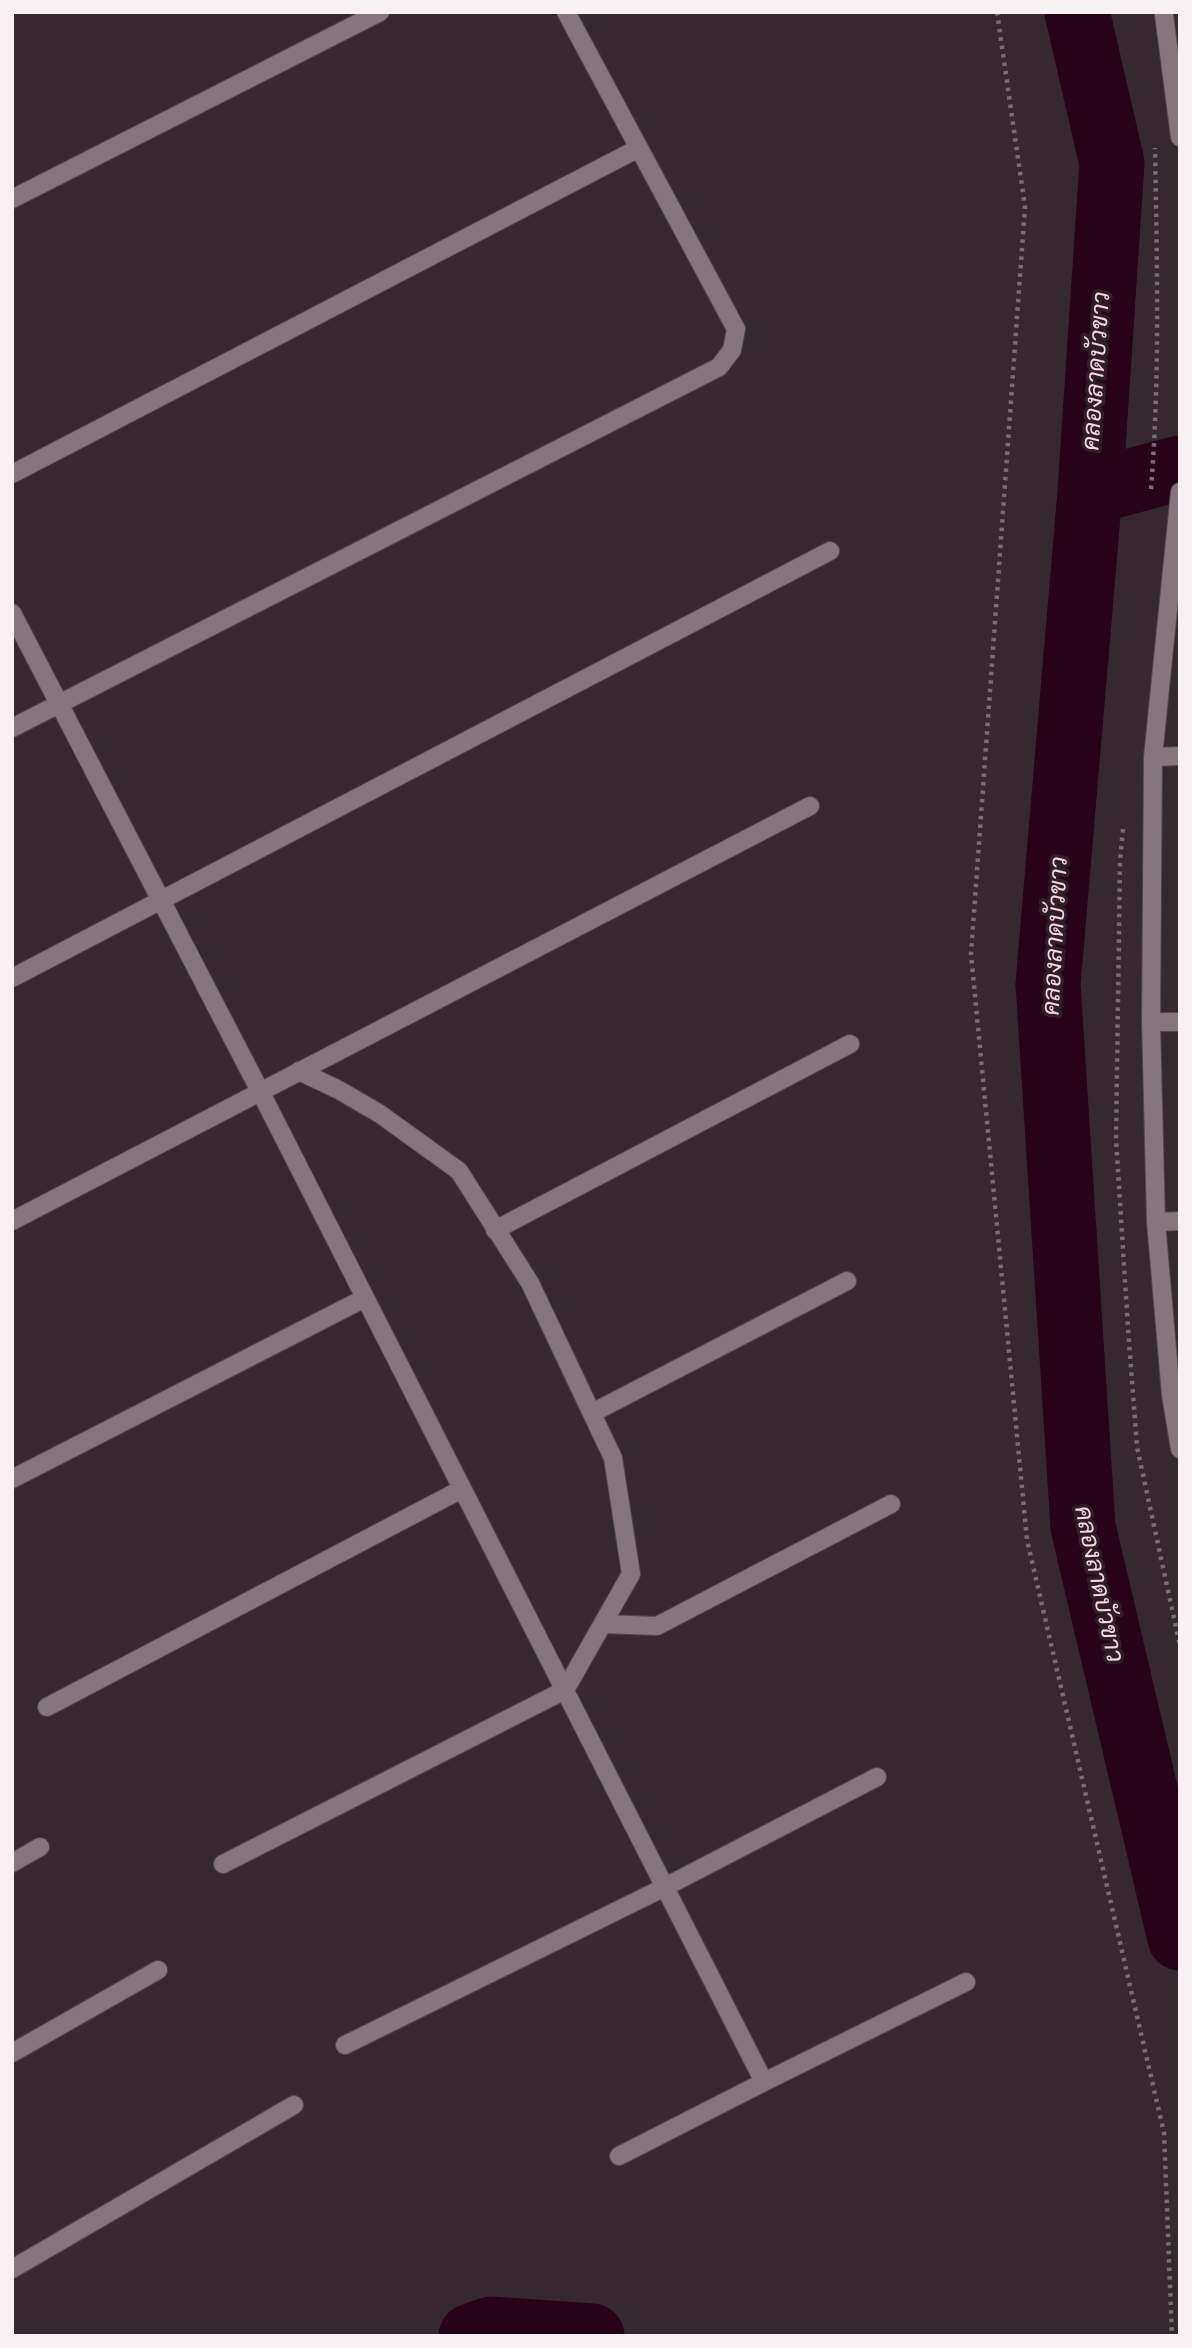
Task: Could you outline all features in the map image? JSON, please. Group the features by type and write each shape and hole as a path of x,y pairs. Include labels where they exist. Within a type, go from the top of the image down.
{"street":[{"path":"12,200 380,12"},
{"path":"12,728 719,367 732,350 736,329 566,12"},
{"path":"1164,15 1180,137"},
{"path":"12,474 639,148"},
{"path":"1180,492 1153,757 1151,1022 1156,1222 1180,1448"},
{"path":"12,978 830,551"},
{"path":"12,613 260,1091 764,2082"},
{"path":"1153,757 1180,756"},
{"path":"12,1221 810,806"},
{"path":"1151,1022 1180,1022"},
{"path":"495,1230 850,1044"},
{"path":"223,1864 565,1690 631,1574 613,1458 530,1283 459,1171 380,1114 299,1071"},
{"path":"1156,1222 1180,1221"},
{"path":"592,1413 847,1281"},
{"path":"12,1479 365,1298"},
{"path":"47,1707 462,1489"},
{"path":"603,1624 657,1626 891,1504"},
{"path":"345,2045 665,1888 877,1777"},
{"path":"12,1863 40,1847"},
{"path":"12,2053 158,1970"},
{"path":"619,2156 966,1982"},
{"path":"12,2269 294,2105"}],"path":[{"path":"997,12 1025,207 971,954 1027,1540 1164,2133 1172,2336"}],"waterway":[{"name":"คลองลาดบัวขาว","path":"1077,12 1112,163 1090,492 1048,984 1083,1527 1180,1938"},
{"path":"1090,492 1180,468"},
{"path":"471,2336 491,2329 592,2336"}]}
